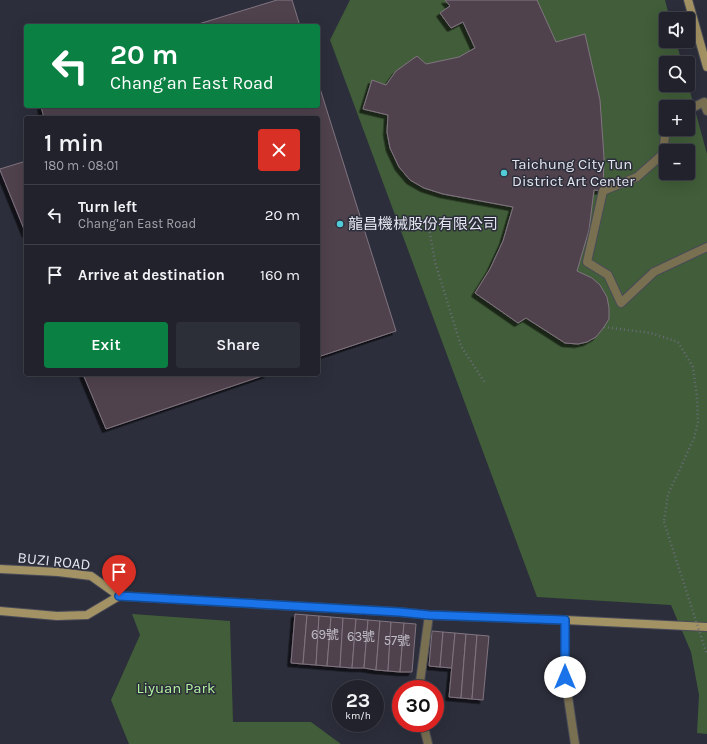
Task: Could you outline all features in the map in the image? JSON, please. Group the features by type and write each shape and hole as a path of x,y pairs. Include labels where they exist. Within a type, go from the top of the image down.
{"street":[{"path":"688,0 707,67"},
{"path":"695,106 704,102 707,111"},
{"path":"665,136 663,154 637,177 603,191 587,262 608,275 621,303 654,272 707,247"},
{"name":"BUZI ROAD","path":"0,569 58,572 91,576 119,596"},
{"path":"0,611 57,616 87,615 119,596 429,615 707,627"},
{"path":"420,680 429,615"},
{"path":"565,620 565,677 575,744"},
{"path":"425,732 428,744"}],"path":[{"path":"429,228 435,262 462,346 485,383"},
{"path":"604,327 651,333 678,342 693,367 697,397 698,422 694,438 668,494 664,522 707,655"}],"green space":[{"path":"350,0 665,0 668,12 659,12 659,48 678,48 680,56 659,56 659,92 690,92 692,100 659,100 659,136 695,136 695,110 707,154 707,734 697,733 699,695 691,652 671,605 537,597 330,40"},
{"name":"Liyuan Park","path":"132,614 230,621 233,722 311,722 341,744 129,744 111,700 140,635"}],"building":[{"path":"277,0 292,0 299,24 199,24"},
{"name":"Taichung City Tun District Art Center","path":"445,0 537,0 556,42 585,34 600,100 604,157 603,191 594,190 589,230 577,271 592,278 600,285 607,297 609,308 609,319 604,327 596,337 587,342 578,344 565,343 526,318 518,323 475,293 490,269 503,241 513,207 443,194 424,188 410,180 399,167 390,148 387,132 388,115 363,109 372,80 386,85 396,71 417,56 426,64 459,57 475,48 463,22 451,28 440,13 450,6"},
{"name":"龍昌機械股份有限公司","path":"320,88 396,331 320,356 320,116 44,116 42,108 320,108"},
{"path":"24,162 24,229 0,170"},
{"path":"84,376 262,376 106,429"},
{"path":"295,614 307,615 303,664 291,663"},
{"path":"307,615 319,616 316,665 303,664"},
{"path":"319,616 331,617 327,666 316,665"},
{"path":"331,617 343,618 340,667 327,666"},
{"path":"343,618 356,619 352,668 340,667"},
{"path":"356,619 368,620 364,668 352,668"},
{"path":"368,620 380,621 376,670 364,668"},
{"path":"380,621 391,622 388,671 376,670"},
{"path":"391,622 404,623 400,672 388,671"},
{"path":"404,623 416,624 412,672 400,672"},
{"path":"432,631 443,632 440,667 429,666"},
{"path":"443,632 455,633 452,668 440,667"},
{"path":"455,633 466,634 461,698 449,697"},
{"path":"466,634 477,635 472,699 461,698"},
{"path":"477,635 489,636 483,700 472,699"}],"place":[{"name":"Taichung City Tun District Art Center","path":"504,173"},
{"name":"龍昌機械股份有限公司","path":"340,224"}],"route":[{"path":"119,596 429,615 565,620 565,677"}]}
